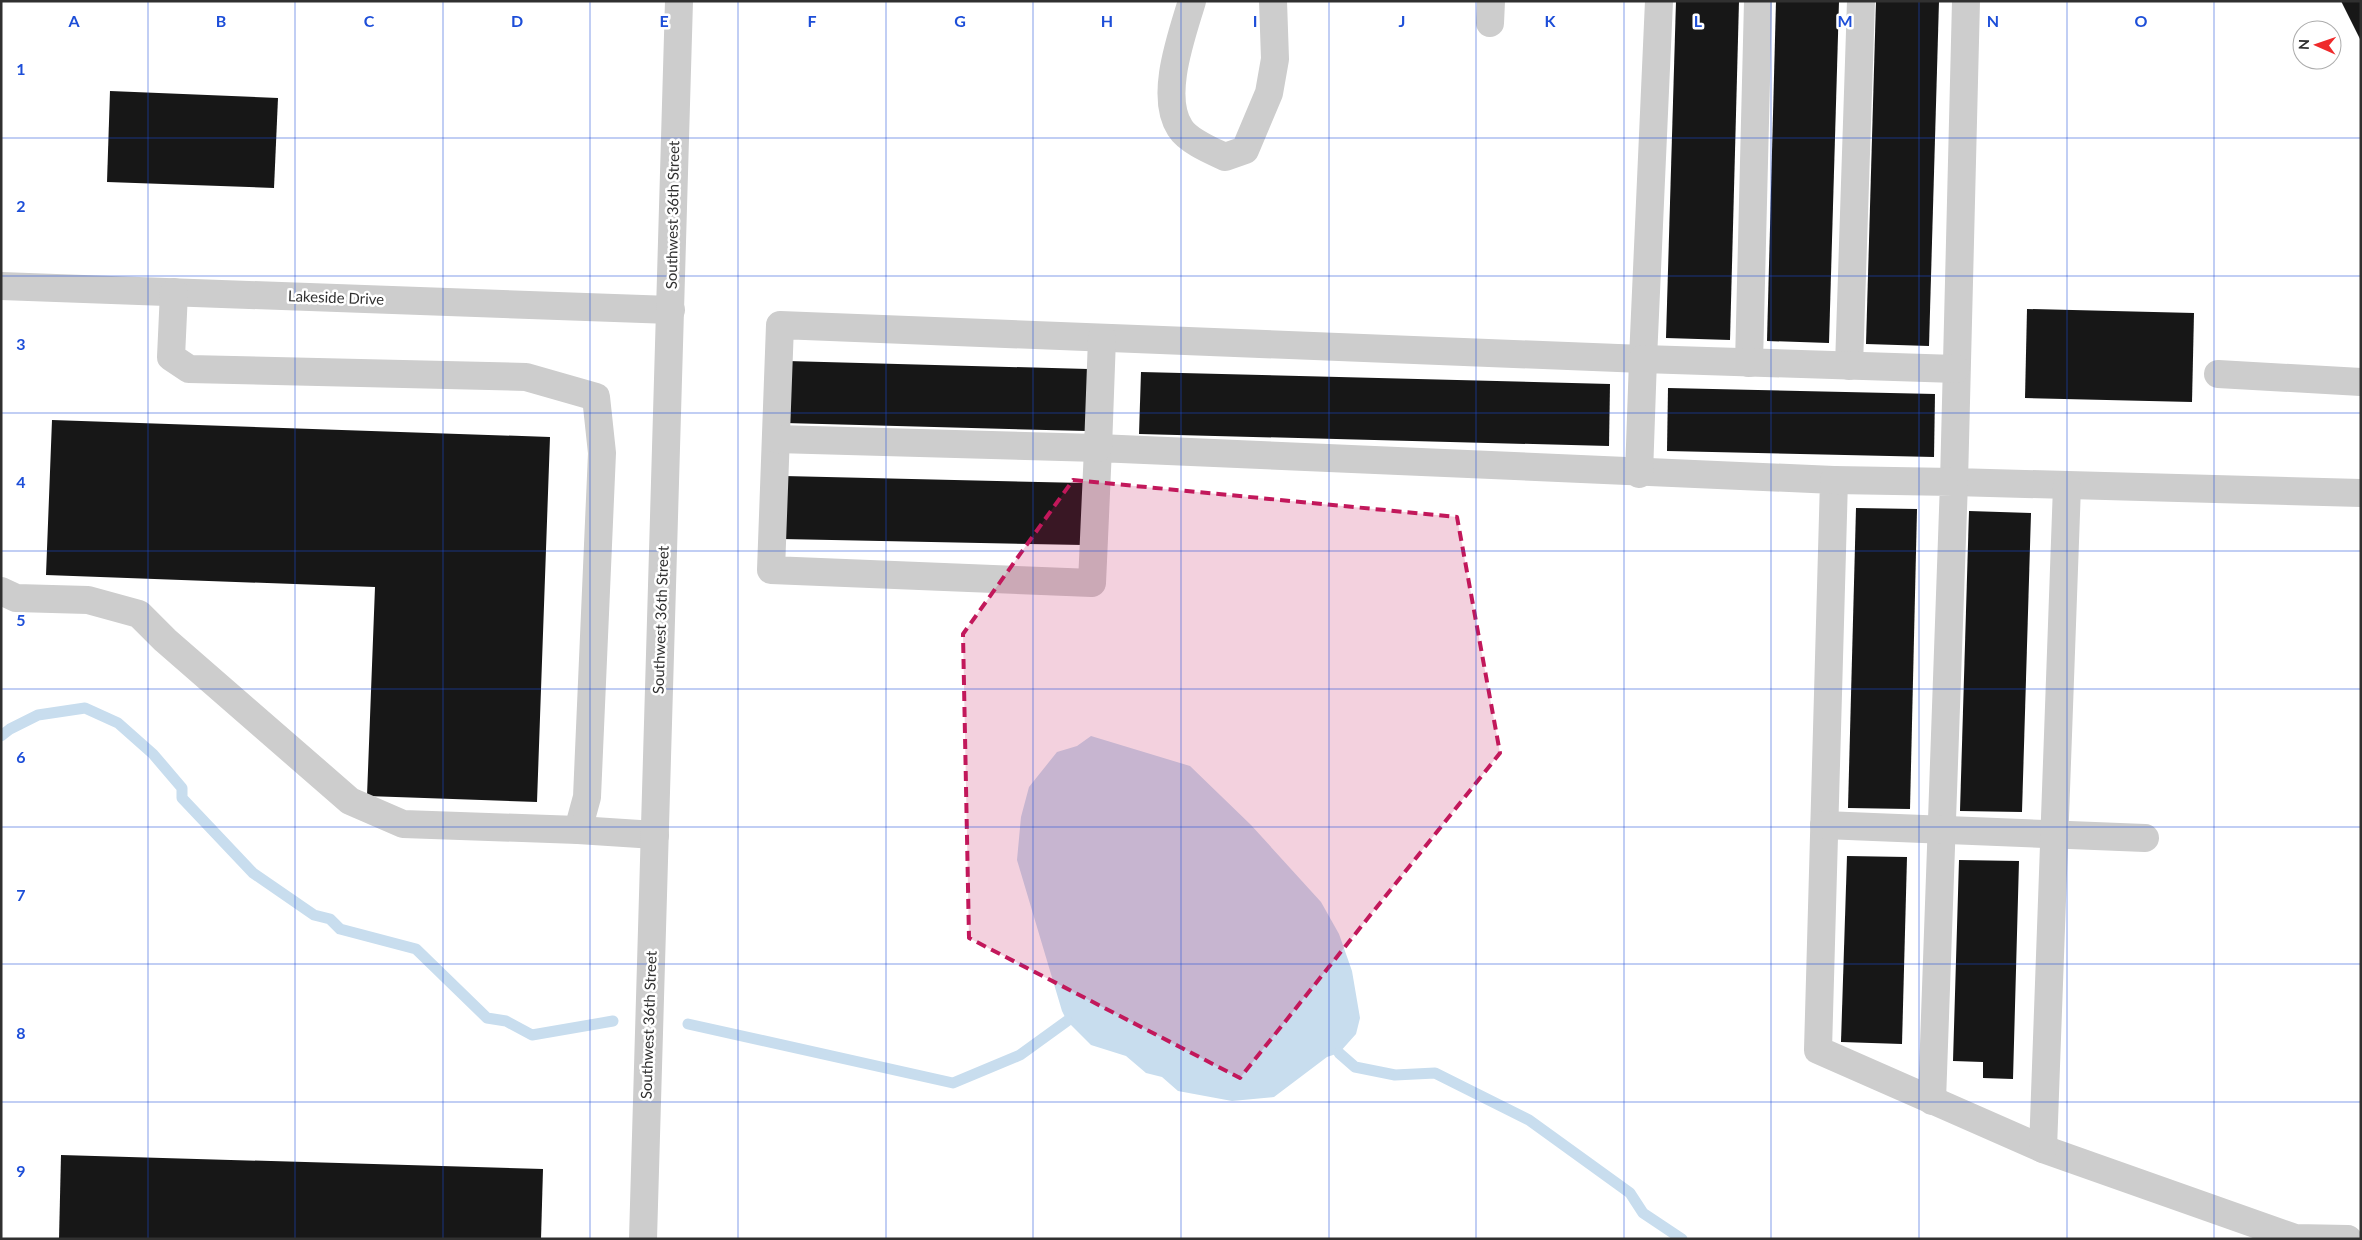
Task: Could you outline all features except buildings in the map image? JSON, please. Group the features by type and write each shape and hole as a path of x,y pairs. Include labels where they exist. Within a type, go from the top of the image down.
{"street":[{"name":"Southwest 36th Street","path":"643,1239 679,1"},
{"path":"1192,1 1172,75 1171,100 1180,128 1205,149 1225,157 1245,150 1270,93 1275,59 1273,1"},
{"path":"1639,474 1659,1"},
{"path":"1749,363 1758,1"},
{"path":"1849,366 1861,1"},
{"path":"1932,1101 1954,482 1966,1"},
{"name":"Lakeside Drive","path":"1,286 671,310"},
{"path":"174,292 171,357 189,370 526,377 596,397 602,453 596,600 587,798 578,830"},
{"path":"1102,338 1092,583 771,570 780,325 1749,363 1956,369"},
{"path":"2218,374 2361,382"},
{"path":"776,439 1098,448 1639,474 2361,493"},
{"path":"1834,480 1818,1050 2042,1149 2295,1238 2348,1239"},
{"path":"2042,1149 2068,486"},
{"path":"1,591 16,598 88,600 139,614 165,640 350,800 403,824 578,830 655,835"},
{"path":"1824,825 2145,838"}],"highlighted area":[{"path":"1073,480 1457,517 1500,753 1240,1078 969,938 963,634"}],"water":[{"path":"1091,736 1190,766 1251,825 1321,902 1339,934 1352,971 1360,1018 1356,1034 1339,1053 1327,1057 1274,1097 1232,1101 1178,1091 1162,1077 1146,1073 1126,1056 1091,1045 1067,1021 1062,1011 1017,860 1021,817 1029,787 1057,752 1077,746"}],"waterway":[{"path":"1,736 10,729 38,715 85,708 118,723 153,754 182,788 182,798 253,873 314,915 330,919 340,929 416,949 487,1018 506,1021 532,1035 613,1021"},
{"path":"688,1024 953,1083 1020,1055 1067,1021"},
{"path":"1339,1053 1355,1067 1395,1075 1435,1073 1529,1120 1630,1193 1643,1213 1682,1239"}]}
